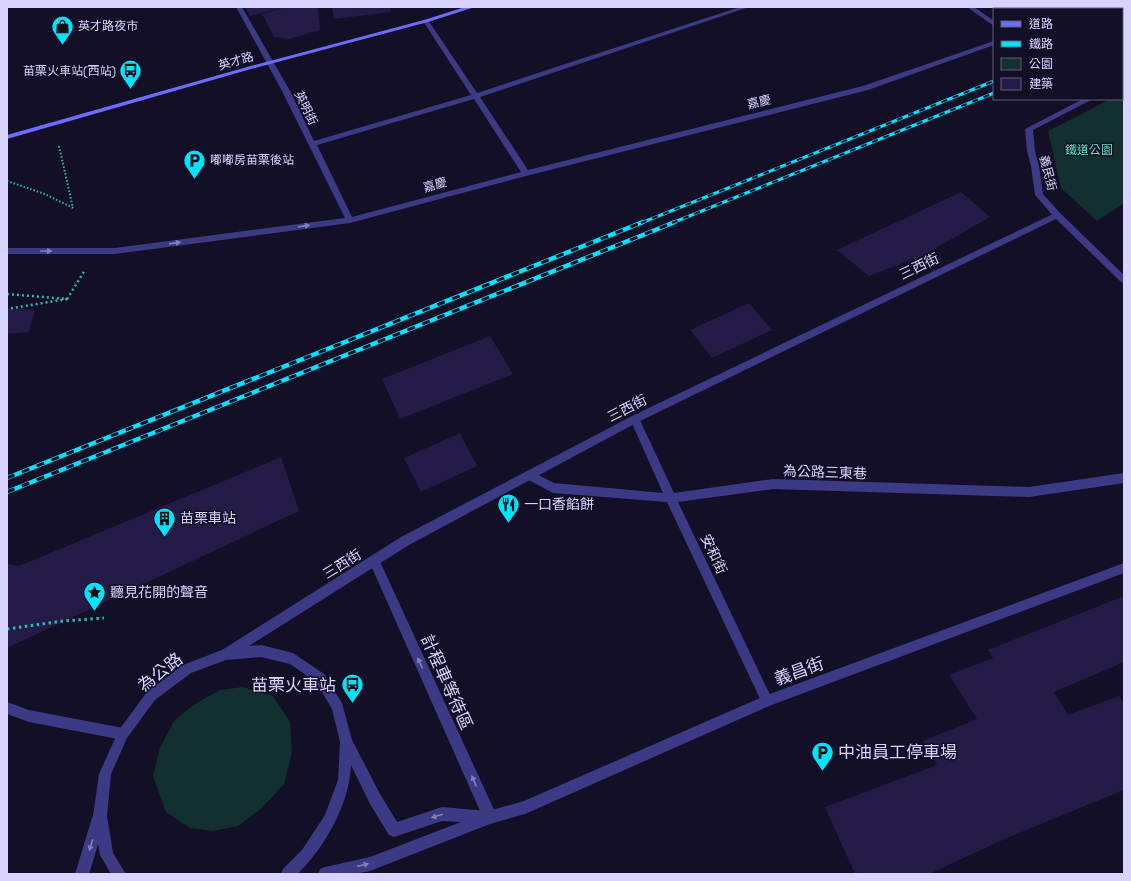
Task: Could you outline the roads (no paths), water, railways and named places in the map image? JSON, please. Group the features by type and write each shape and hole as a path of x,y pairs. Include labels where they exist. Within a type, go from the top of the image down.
{"street":[{"name":"英明街","path":"239,7 286,91 350,220"},
{"name":"英才路","path":"7,137 472,7"},
{"path":"312,144 476,96 746,7"},
{"path":"970,7 993,23"},
{"path":"426,21 526,173"},
{"name":"嘉慶","path":"7,251 115,252 350,220 526,173 865,88 993,43"},
{"name":"義民街","path":"1087,100 1029,129 1031,151 1035,166 1039,195 1057,215 1124,280"},
{"name":"三西街","path":"226,654 405,541 635,419 1057,215"},
{"name":"安和街","path":"635,419 767,701"},
{"name":"為公路三東巷","path":"529,475 553,488 671,498 773,484 1029,492 1124,478"},
{"name":"計程車等待區","path":"374,560 490,817"},
{"name":"義昌街","path":"490,817 525,807 767,701 1124,568"},
{"name":"為公路","path":"119,874 108,855 100,816 105,774 123,734 151,696 187,669 226,654 261,651 293,659 320,678 338,707 346,742 344,780 330,819 307,855 288,874"},
{"path":"7,708 29,716 123,734"},
{"path":"346,742 375,799 394,830 442,814 490,817"},
{"path":"82,874 100,816"},
{"path":"325,874 370,864 490,817"}],"railway":[{"path":"641,223 993,81"},
{"path":"672,223 993,93"},
{"path":"7,478 643,222"},
{"path":"7,492 675,222"}],"place":[{"name":"英才路夜市","path":"62,46"},
{"name":"苗栗火車站(西站)","path":"131,90"},
{"name":"嘟嘟房苗栗後站","path":"194,180"},
{"name":"一口香餡餅","path":"509,524"},
{"name":"苗栗車站","path":"165,538"},
{"name":"聽見花開的聲音","path":"95,612"},
{"name":"苗栗火車站","path":"352,704"},
{"name":"中油員工停車場","path":"822,772"}],"park label":[{"name":"鐵道公園","path":"1089,150"}]}
